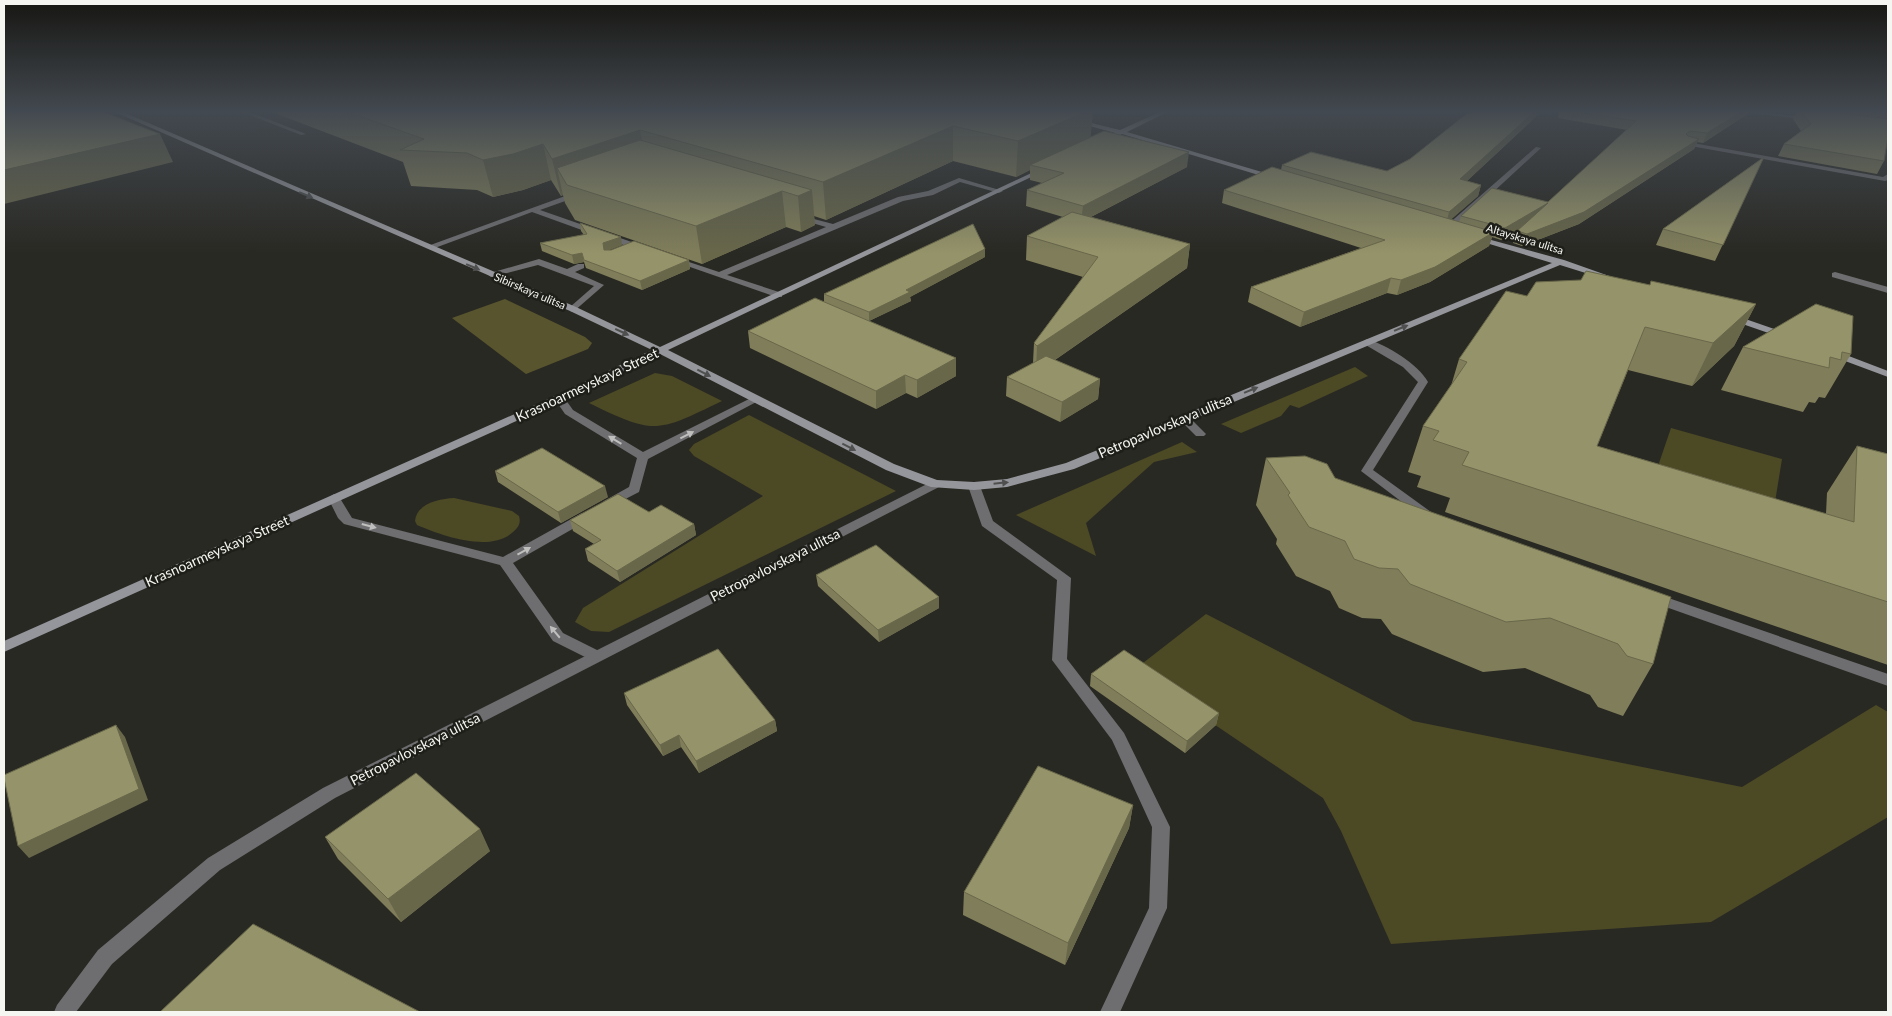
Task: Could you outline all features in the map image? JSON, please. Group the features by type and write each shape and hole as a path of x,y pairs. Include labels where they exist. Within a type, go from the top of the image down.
{"main road":[{"name":"Sibirskaya ulitsa","path":"227,159 573,309 661,351 890,467 935,484"},
{"path":"1216,159 1287,180"},
{"name":"Krasnoarmeyskaya Street","path":"4,647 559,398 1049,167"},
{"path":"1440,226 1458,231"},
{"name":"Altayskaya ulitsa","path":"1468,234 1618,280"},
{"name":"Petropavlovskaya ulitsa","path":"935,484 974,486 1007,483 1070,466 1561,262"},
{"path":"1722,314 1796,340"},
{"path":"1824,350 1888,374"}],"street":[{"path":"1449,228 1525,159"},
{"path":"1775,159 1885,179 1888,176"},
{"path":"719,275 901,199 930,193 959,180 999,191"},
{"path":"429,247 585,191"},
{"path":"533,210 652,252"},
{"path":"786,212 833,227"},
{"path":"617,252 634,246"},
{"path":"662,256 778,295"},
{"path":"491,274 539,262 600,285 573,309"},
{"path":"566,272 581,266"},
{"path":"1835,275 1888,290"},
{"path":"1367,342 1413,369 1420,375 1423,382 1367,471 1428,516 1443,523"},
{"path":"559,398 569,412 643,457"},
{"path":"505,562 635,489 643,457 756,399"},
{"path":"1184,418 1200,434"},
{"name":"Petropavlovskaya ulitsa","path":"64,1012 105,957 214,864 329,793 935,484"},
{"path":"974,486 987,523 1064,578 1059,660 1118,737 1161,827 1158,908 1110,1012"},
{"path":"334,498 344,518 348,521 505,562 558,637 596,656"},
{"path":"1646,595 1888,680"}],"shaded area":[{"path":"505,299 585,337 592,343 588,349 526,374 452,318"},
{"path":"1355,367 1368,376 1299,408 1290,405 1281,416 1241,433 1221,424"},
{"path":"655,373 672,376 722,401 683,419 656,426 628,421 589,403"},
{"path":"749,415 896,491 609,632 591,631 575,622 583,608 763,496 694,456 689,450 694,444"},
{"path":"1671,428 1782,459 1775,502 1658,466"},
{"path":"1182,442 1197,452 1154,462 1086,523 1096,556 1016,515"},
{"path":"454,498 512,511 519,516 519,525 513,532 503,538 479,542 453,538 417,525 415,521 417,515 424,506 442,499"},
{"path":"1206,614 1413,721 1742,787 1876,705 1888,712 1888,817 1711,922 1391,944 1341,831 1323,798 1134,670"}],"building":[{"path":"4,159 50,159 4,170"},
{"path":"582,159 707,159 812,190 798,196 782,191 696,226 567,185 557,168"},
{"path":"744,159 875,159 823,182"},
{"path":"1042,159 1174,159 1083,206 1027,190 1064,173 1030,165"},
{"path":"1294,159 1341,159 1387,171 1409,159 1482,159 1460,179 1481,185 1449,212 1282,165"},
{"path":"1594,159 1667,159 1584,212 1527,234 1517,231 1548,203 1505,228 1461,216 1492,188 1548,202"},
{"path":"1761,159 1763,159 1723,245 1663,229"},
{"path":"1272,167 1494,232 1435,267 1401,280 1391,278 1304,312 1251,287 1385,240 1224,190"},
{"path":"1072,212 1190,244 1037,346 1034,343 1098,257 1027,236"},
{"path":"580,223 621,237 603,243 604,250 611,250 634,241 689,260 640,281 584,260 582,253 572,255 540,243 587,234"},
{"path":"973,224 985,249 906,290 910,292 869,312 824,294"},
{"path":"1586,271 1650,285 1651,281 1756,304 1713,343 1645,327 1597,446 1854,522 1857,446 1888,454 1888,602 1462,465 1469,452 1433,440 1439,431 1423,426 1467,362 1459,359 1506,291 1527,296 1536,282 1581,280"},
{"path":"815,298 956,358 917,380 905,375 876,391 748,331"},
{"path":"1816,304 1853,316 1851,354 1842,352 1841,360 1830,357 1829,368 1743,347"},
{"path":"1046,356 1100,379 1062,402 1007,377"},
{"path":"542,448 605,486 558,512 495,471"},
{"path":"1305,456 1327,464 1335,478 1671,597 1653,664 1627,656 1618,644 1550,618 1506,622 1410,584 1398,569 1379,568 1354,559 1345,541 1309,527 1288,495 1290,493 1266,458"},
{"path":"618,494 649,512 661,505 694,524 617,571 585,549 601,540 570,520"},
{"path":"876,545 939,597 878,630 816,575"},
{"path":"718,649 775,720 696,761 679,735 660,745 624,693"},
{"path":"1124,650 1219,713 1187,741 1091,674"},
{"path":"116,725 139,789 18,846 4,775"},
{"path":"1038,766 1133,805 1068,943 964,892"},
{"path":"416,773 480,829 388,899 325,837"},
{"path":"253,924 420,1012 160,1012"}]}
